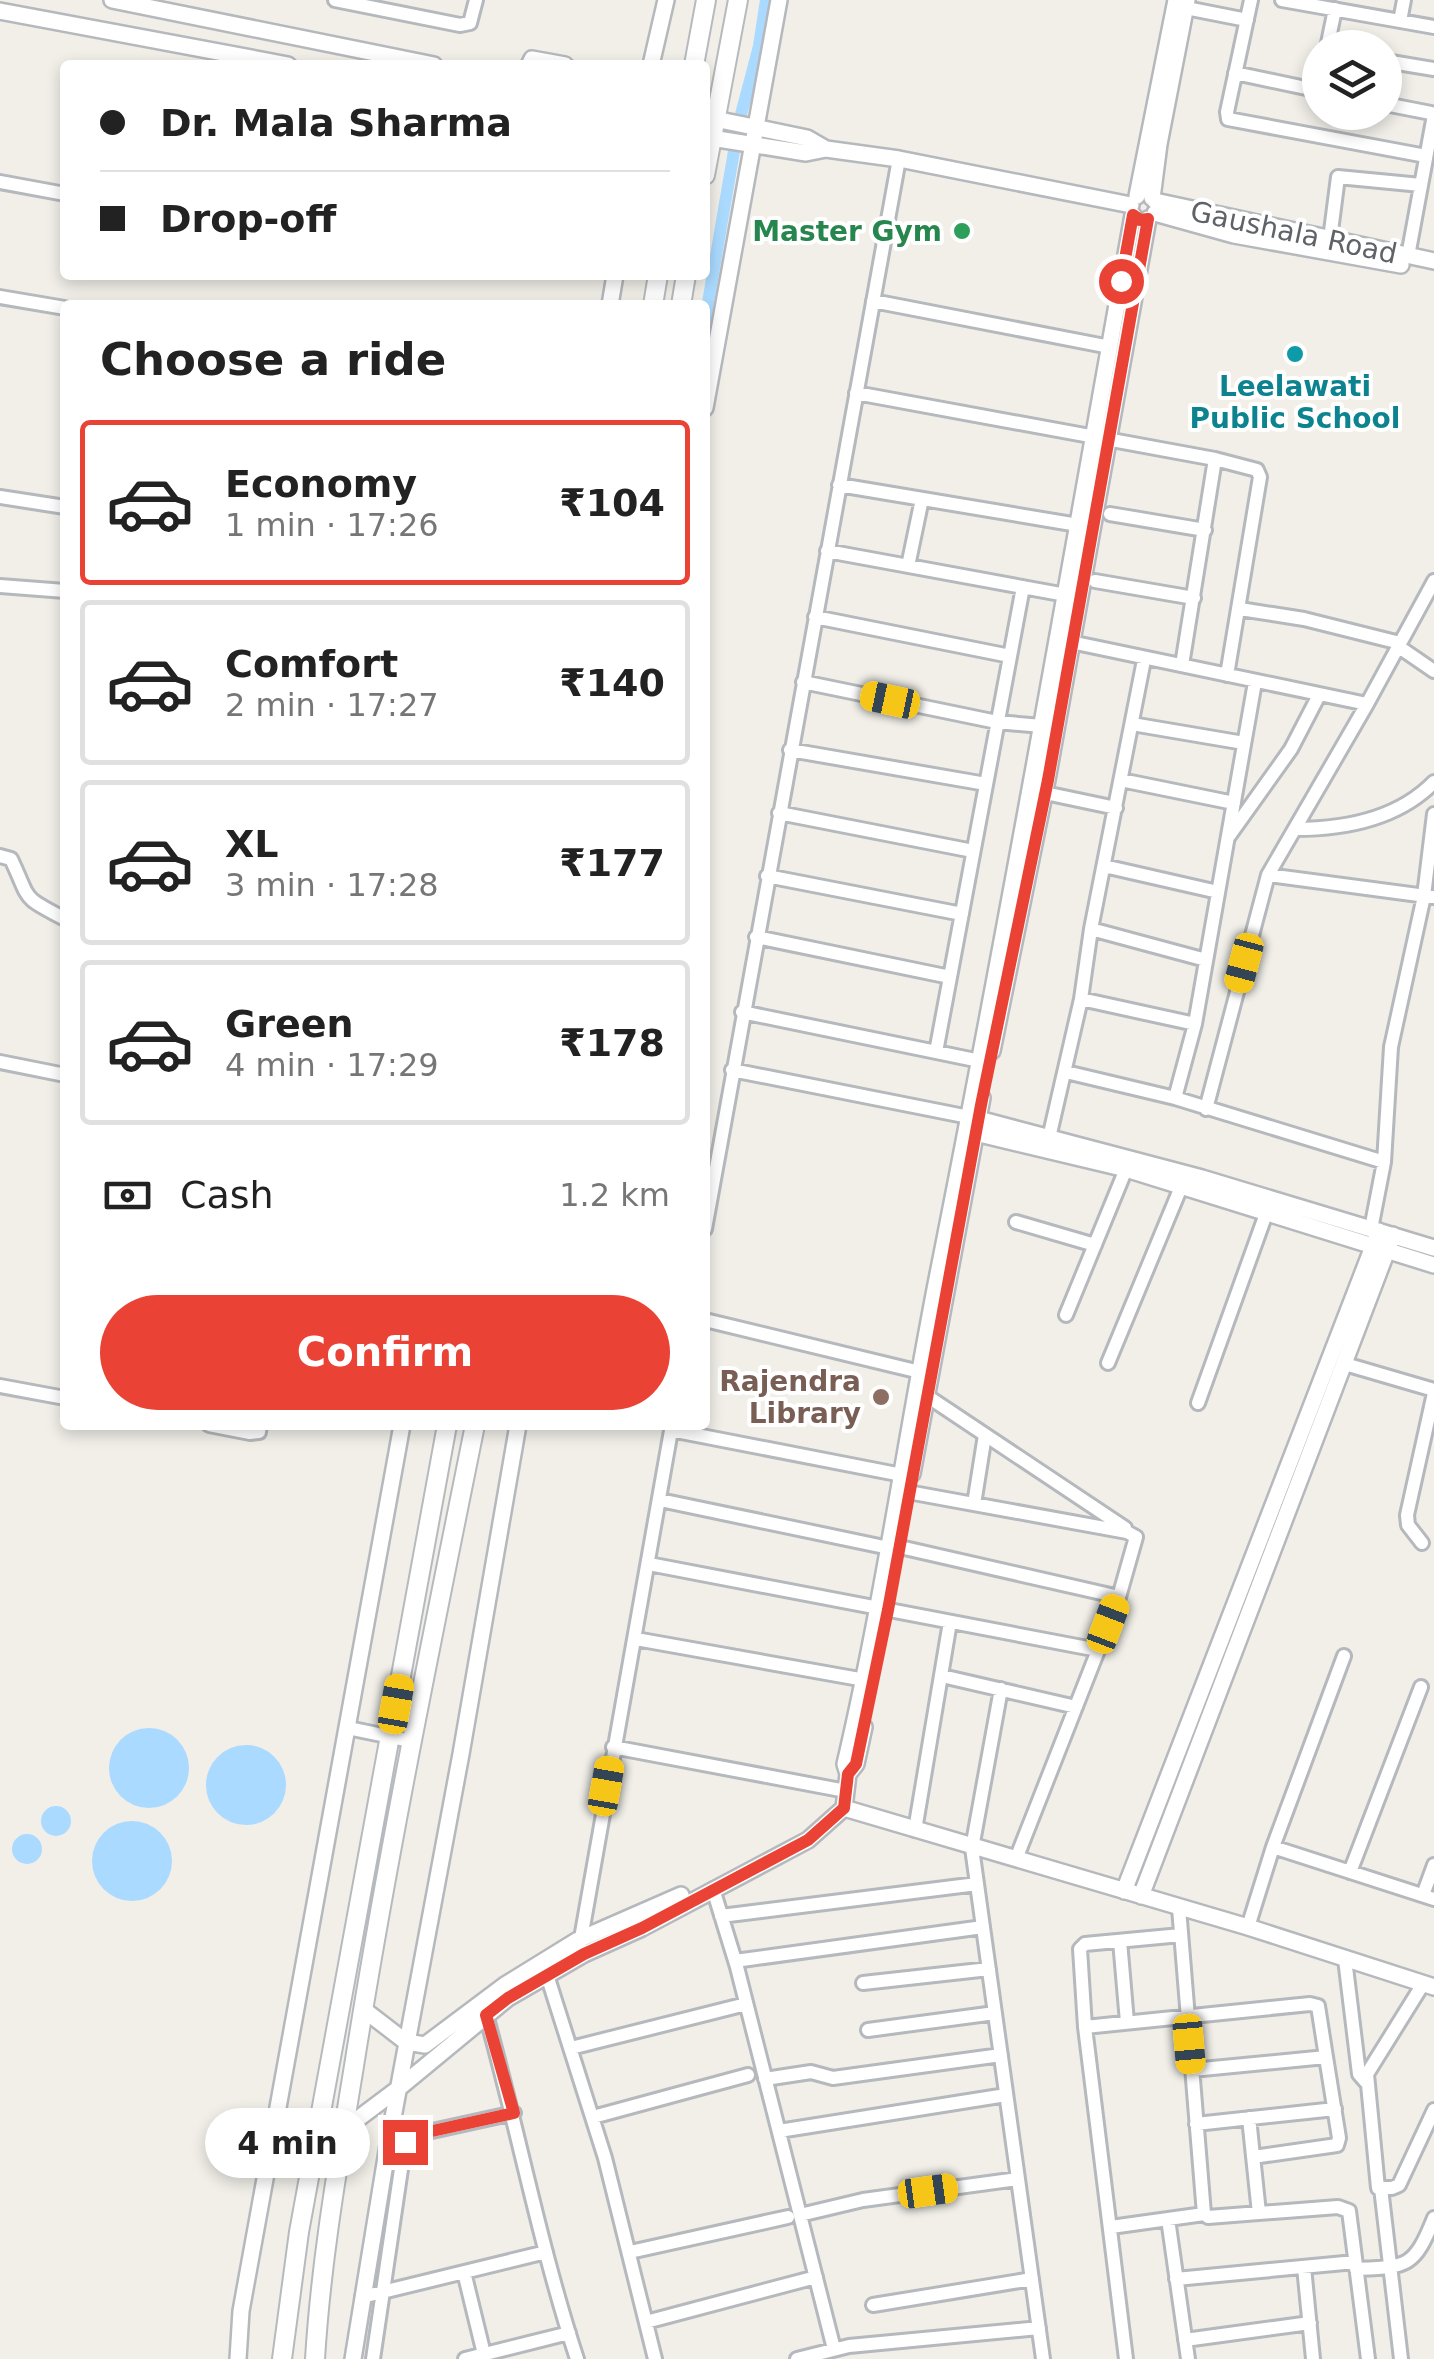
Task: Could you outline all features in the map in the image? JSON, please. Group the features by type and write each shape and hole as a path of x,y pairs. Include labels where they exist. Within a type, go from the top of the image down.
{"main road":[{"path":"695,60 706,0"},
{"path":"710,165 729,131 738,0"},
{"path":"282,2359 299,2232 446,1430"},
{"path":"315,2359 320,2285 363,2009 473,1430"}],"street":[{"path":"112,0 160,4 391,60"},
{"path":"335,0 460,25 470,22 476,0"},
{"path":"652,60 666,0"},
{"path":"710,350 729,131 779,0"},
{"path":"1251,0 1226,112 1230,120 1426,156"},
{"path":"1282,0 1434,27"},
{"path":"1400,21 1404,0"},
{"path":"847,1782 856,1764 884,1609 920,1372 1045,793 1065,641 1183,2 1247,20"},
{"path":"1331,30 1335,9"},
{"path":"0,11 261,60"},
{"path":"1402,63 1434,69"},
{"path":"1234,73 1302,86"},
{"path":"1402,108 1432,114 1408,256"},
{"path":"729,131 806,153 826,149 899,158 1144,207"},
{"path":"710,1200 899,158"},
{"path":"1330,239 1338,177 1421,185"},
{"path":"0,182 60,193"},
{"path":"973,1125 980,1061 1042,726 1065,641 1066,595 1078,525 1102,438 1110,347 1144,207"},
{"name":"Gaushala Road","path":"1144,207 1434,261"},
{"name":"Gaushala Road","path":"1144,207 1234,235 1434,270"},
{"path":"0,297 60,307"},
{"path":"872,301 1110,347"},
{"path":"856,393 1254,468 1260,477 1227,674"},
{"path":"1182,664 1215,460"},
{"path":"839,485 1078,525"},
{"path":"0,497 60,506"},
{"path":"908,566 922,498"},
{"path":"1110,514 1204,530"},
{"path":"827,551 1066,595"},
{"path":"1094,581 1194,598"},
{"path":"1206,1109 1268,875 1434,581"},
{"path":"0,586 60,591"},
{"path":"936,1052 1023,587"},
{"path":"1240,608 1304,619 1399,645 1434,671"},
{"path":"814,617 1010,656"},
{"path":"1065,641 1367,704"},
{"path":"1049,1138 1066,1072 1144,660"},
{"path":"803,682 998,722 1042,726"},
{"path":"1176,1098 1195,1024 1255,682"},
{"path":"1228,838 1291,750 1320,695"},
{"path":"1132,724 1244,744"},
{"path":"790,750 986,784"},
{"path":"1121,780 1234,803"},
{"path":"1295,828 1340,827 1360,822 1397,809 1420,796 1434,782"},
{"path":"1045,793 1116,808"},
{"path":"779,813 973,851"},
{"path":"1289,1489 1345,1364 1381,1239 1392,1047 1429,897 1434,814"},
{"path":"0,856 10,859 24,894 60,916"},
{"path":"1104,866 1218,892"},
{"path":"1268,875 1429,897"},
{"path":"767,876 962,914"},
{"path":"1091,930 1206,960"},
{"path":"756,937 950,977"},
{"path":"1080,999 1195,1024"},
{"path":"742,1012 980,1061"},
{"path":"0,1062 60,1075"},
{"path":"732,1070 973,1125 1049,1138 1202,1178 1381,1239 1434,1265"},
{"path":"1066,1072 1176,1098 1384,1162"},
{"path":"973,1125 1267,1211 1434,1248"},
{"path":"1066,1316 1126,1170"},
{"path":"1108,1363 1181,1188"},
{"path":"1198,1403 1267,1211"},
{"path":"1016,1222 1095,1245"},
{"path":"1132,1894 1381,1239"},
{"path":"894,1548 927,1396 945,1269"},
{"path":"710,1321 920,1372"},
{"path":"1345,1364 1434,1392 1407,1515 1408,1525 1422,1543"},
{"path":"0,1386 60,1397"},
{"path":"927,1396 1132,1533 1136,1543 1016,1859"},
{"path":"231,1430 250,1434 259,1430"},
{"path":"238,2359 241,2311 401,1430"},
{"path":"353,2359 517,1430"},
{"path":"581,1947 613,1747 672,1430"},
{"path":"682,1430 902,1474"},
{"path":"974,1504 986,1435"},
{"path":"908,1492 1132,1533"},
{"path":"660,1500 1118,1597"},
{"path":"649,1564 1098,1650"},
{"path":"343,2130 486,2015 581,1947 642,1928 808,1840 844,1808 845,1764 884,1609"},
{"path":"915,1830 950,1622"},
{"path":"636,1639 864,1680"},
{"path":"1248,1927 1273,1847 1344,1656"},
{"path":"942,1676 1076,1707"},
{"path":"1350,1872 1422,1686"},
{"path":"1001,1689 972,1848 1043,2359"},
{"path":"348,1728 412,1741"},
{"path":"613,1747 847,1782"},
{"path":"844,1808 1248,1927 1429,1986 1372,2064 1366,2082 1401,2359"},
{"path":"363,2009 406,2042 421,2046 429,2043 504,1985 805,1831 824,1826"},
{"path":"1273,1847 1429,1897 1434,1865"},
{"path":"721,1916 978,1884"},
{"path":"713,1889 778,2130 794,2216 816,2277 834,2349"},
{"path":"1179,1908 1204,2214"},
{"path":"735,1961 984,1928"},
{"path":"1126,2359 1085,2026 1080,1949 1086,1944 1181,1935"},
{"path":"1120,1941 1128,2022"},
{"path":"1345,1958 1360,2074 1366,2082"},
{"path":"863,1983 989,1969"},
{"path":"546,1975 593,2117 655,2359"},
{"path":"572,2048 746,2004"},
{"path":"1085,2026 1317,2004 1338,2145 1253,2157"},
{"path":"868,2030 995,2013"},
{"path":"486,2015 577,2359"},
{"path":"765,2079 811,2072 833,2078 1001,2055"},
{"path":"1192,2070 1326,2057"},
{"path":"593,2117 748,2075"},
{"path":"778,2130 1006,2095"},
{"path":"1196,2124 1334,2109"},
{"path":"1381,2188 1398,2185 1434,2110"},
{"path":"373,2359 405,2142 414,2135 514,2113"},
{"path":"1249,2118 1259,2213"},
{"path":"630,2252 863,2200 1018,2179"},
{"path":"1110,2227 1204,2214 1208,2217 1346,2209 1352,2220 1368,2359"},
{"path":"1176,2278 1355,2265 1391,2270 1419,2251 1434,2218"},
{"path":"1168,2219 1188,2359"},
{"path":"362,2297 546,2252"},
{"path":"1304,2267 1313,2359"},
{"path":"464,2272 484,2354"},
{"path":"646,2322 816,2277"},
{"path":"873,2304 1032,2279"},
{"path":"1185,2340 1310,2323"},
{"path":"797,2359 834,2349 1038,2328"},
{"path":"465,2359 568,2333"},
{"path":"874,2344 874,2359"}],"water":[{"path":"141,1728 157,1728 178,1739 189,1768 178,1797 157,1808 141,1808 127,1802 115,1790 109,1776 109,1760 115,1746 127,1734"},
{"path":"238,1745 254,1745 275,1756 286,1785 275,1814 254,1825 238,1825 224,1819 212,1807 206,1793 206,1777 212,1763 224,1751"},
{"path":"56,1806 67,1810 71,1821 67,1832 56,1836 45,1832 41,1821 45,1810"},
{"path":"124,1821 140,1821 161,1832 172,1861 161,1890 140,1901 124,1901 110,1895 98,1883 92,1869 92,1853 98,1839 110,1827"},
{"path":"27,1834 38,1838 42,1849 38,1860 27,1864 16,1860 12,1849 16,1838"}],"waterway":[{"path":"708,300 739,122 759,46 766,0"}],"place":[{"name":"Master Gym","path":"962,231"},
{"name":"Leelawati Public School","path":"1295,354"},
{"name":"Rajendra Library","path":"881,1397"}],"route":[{"path":"405,2142 414,2135 514,2113 486,2015 508,1998 584,1954 642,1928 808,1840 844,1808 848,1774 856,1764 888,1610 981,1105 1048,780 1148,219 1140,220 1133,215 1121,281"}]}
